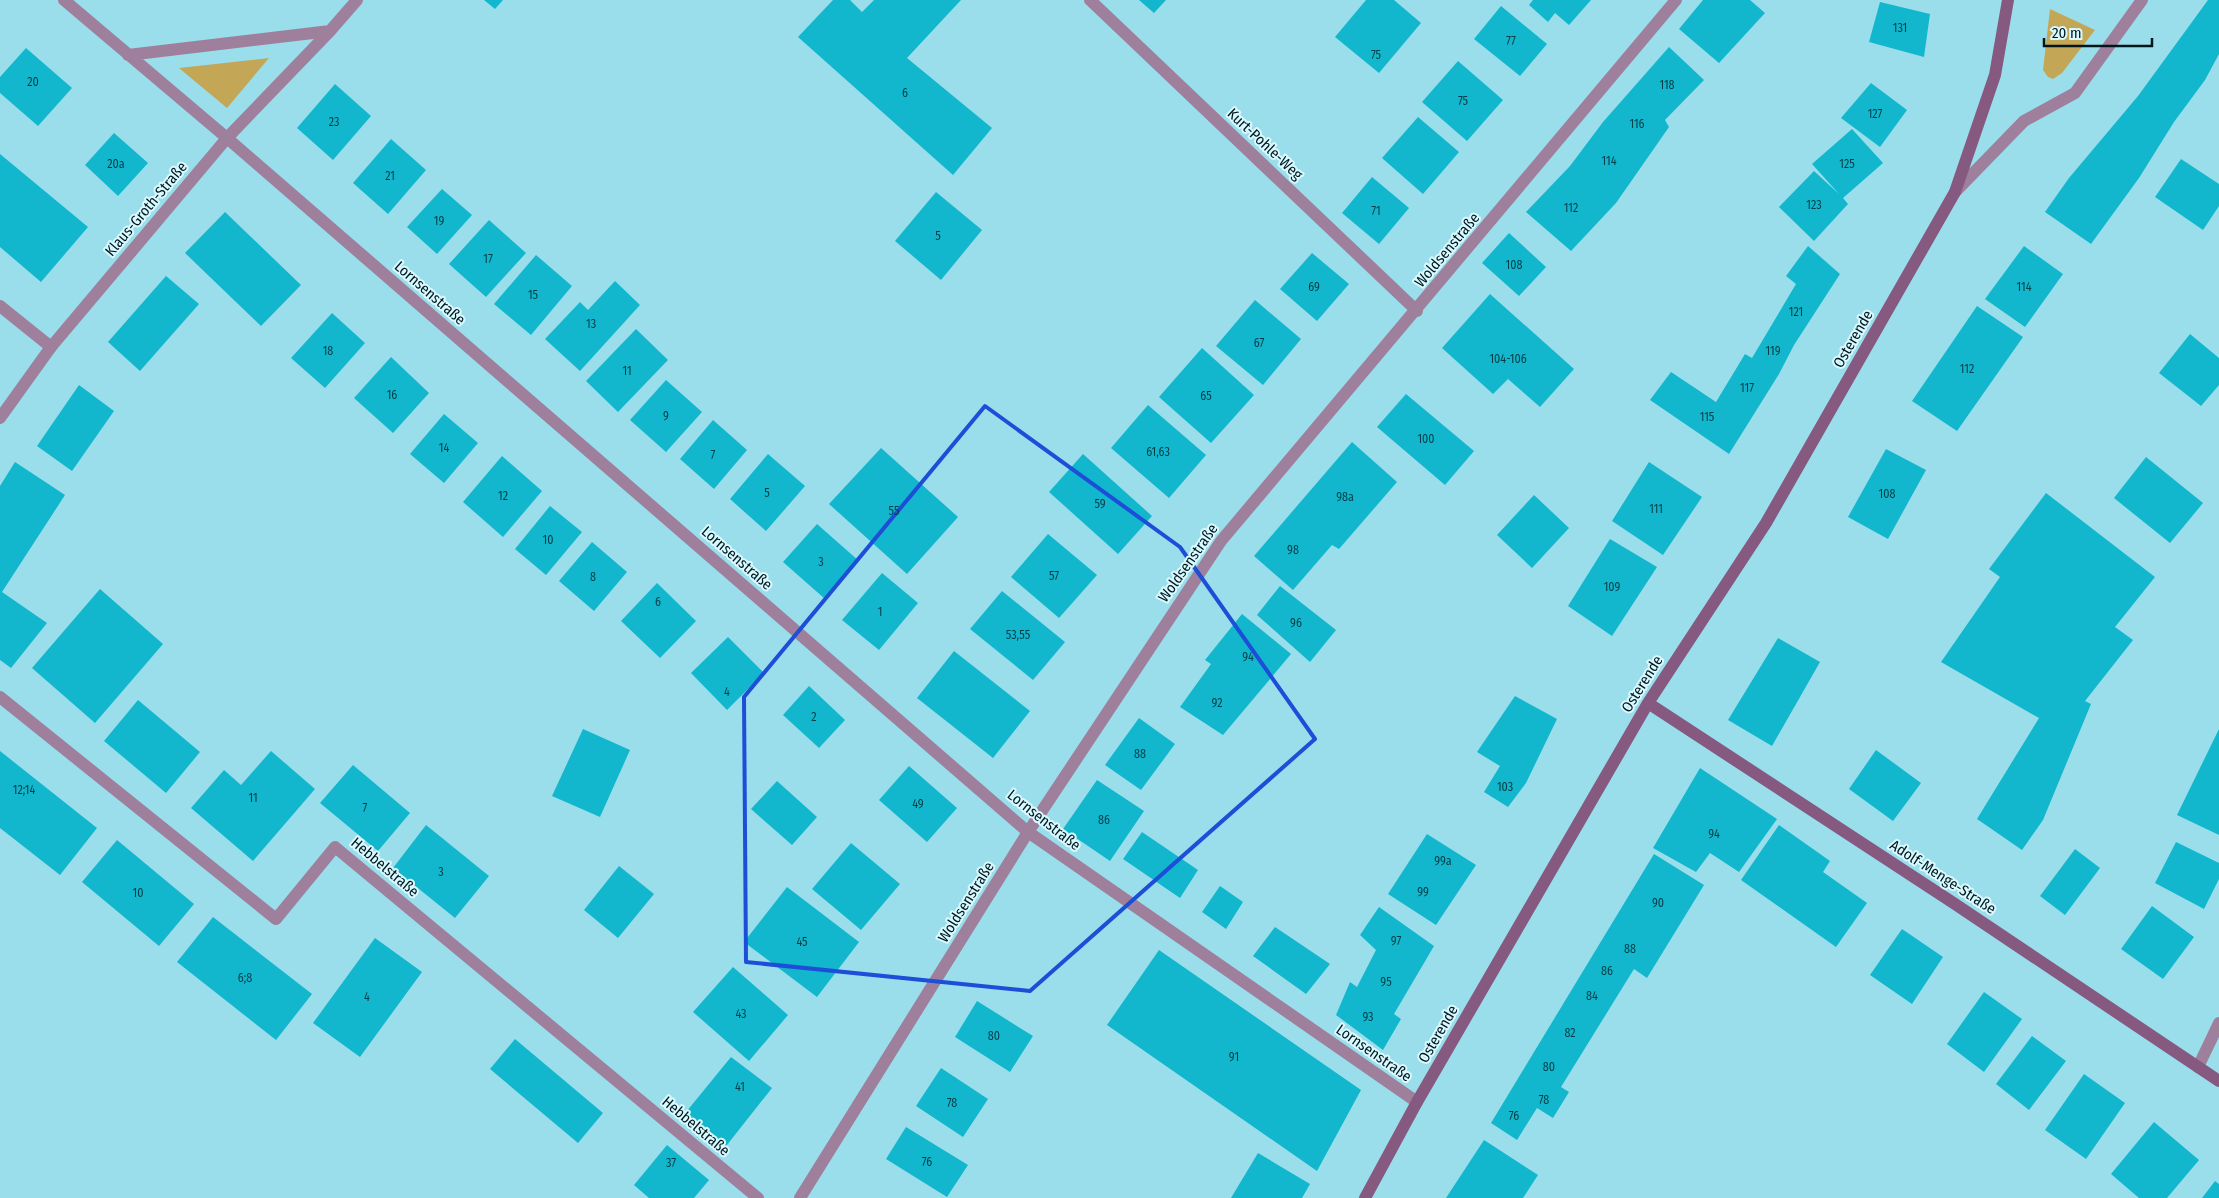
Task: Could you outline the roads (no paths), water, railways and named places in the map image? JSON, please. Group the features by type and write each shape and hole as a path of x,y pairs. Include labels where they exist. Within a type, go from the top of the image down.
{"main road":[{"name":"Osterende","path":"1365,1198 1417,1102 1648,703 1766,523 1955,192 1995,76 2008,0"},
{"name":"Adolf-Menge-Straße","path":"1648,703 2219,1081"}],"street":[{"name":"Lornsenstraße","path":"64,0 227,138 1028,832 1417,1102"},
{"name":"Klaus-Groth-Straße","path":"0,418 51,347 227,138 330,31 357,0"},
{"name":"Kurt-Pohle-Weg","path":"1090,0 1417,311"},
{"name":"Woldsenstraße","path":"800,1198 1028,832 1221,541 1417,311 1676,0"},
{"name":"Osterende","path":"1955,192 2024,121 2075,93 2142,0"},
{"path":"128,54 330,31"},
{"path":"0,306 51,347"},
{"name":"Hebbelstraße","path":"0,697 276,919 334,847 758,1198"},
{"path":"2198,1067 2219,1023"}]}
